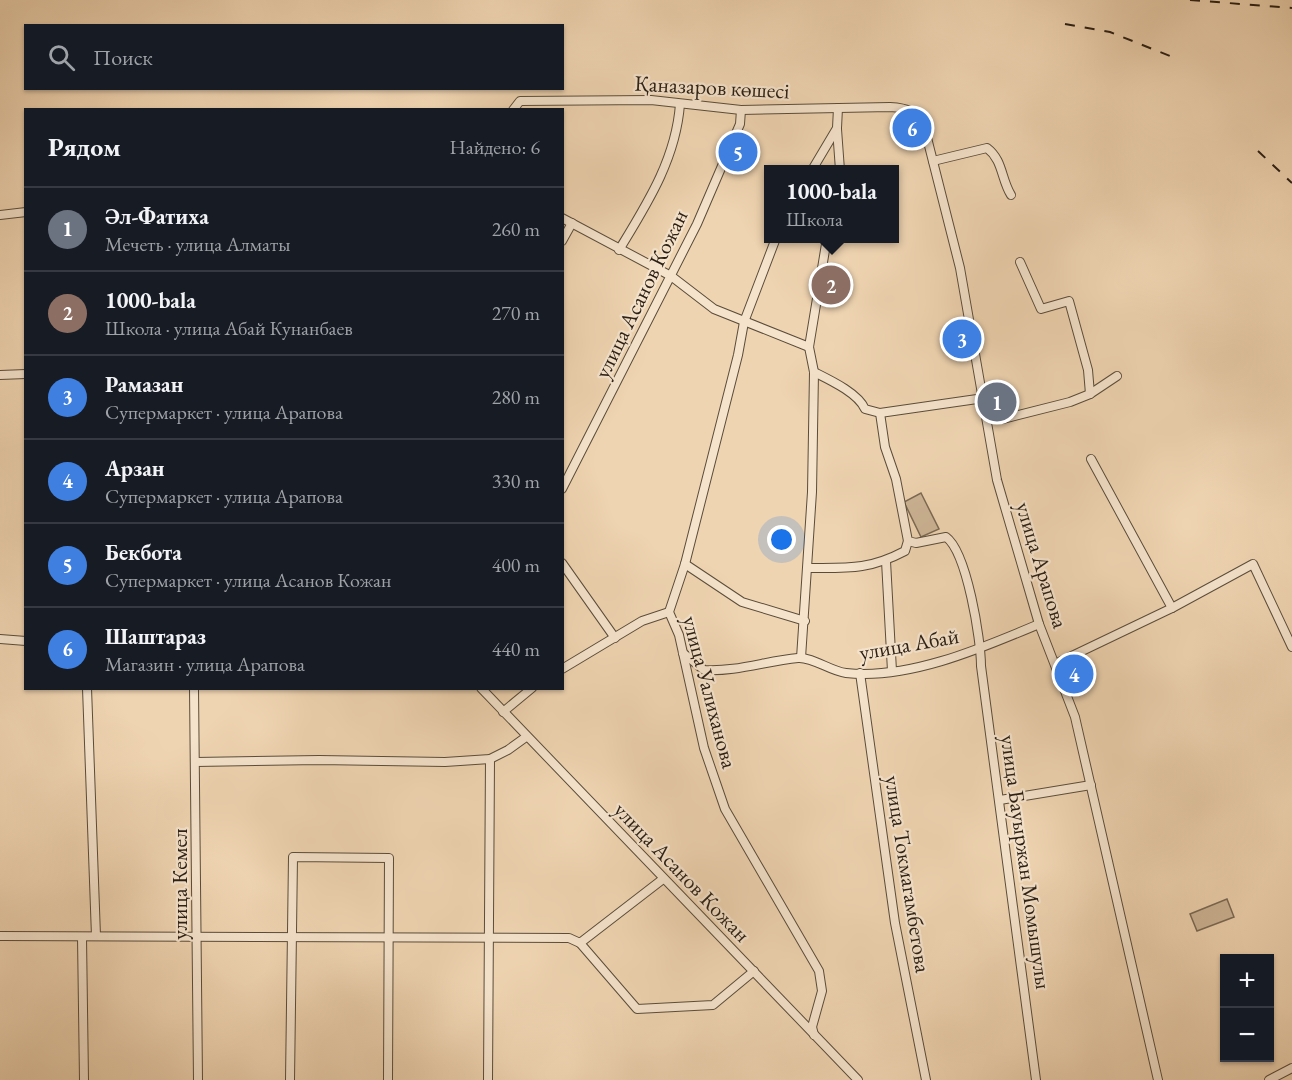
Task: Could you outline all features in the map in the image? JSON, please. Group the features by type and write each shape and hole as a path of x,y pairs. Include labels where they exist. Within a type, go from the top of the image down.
{"street":[{"name":"Қаназаров көшесі","path":"515,106 520,101 651,100 741,110 907,108"},
{"path":"619,250 665,166 678,127 680,104"},
{"path":"838,108 840,165"},
{"name":"улица Арапова","path":"907,108 916,114 924,126 960,268 997,480 1039,624 1055,664 1062,690 1075,717 1158,1080"},
{"name":"улица Асанов Кожан","path":"564,485 671,276 740,124 741,110"},
{"path":"815,165 837,128"},
{"path":"933,161 987,148 995,153 1001,164 1002,181 1011,195"},
{"path":"0,215 24,212"},
{"path":"564,219 671,276 714,309 809,347"},
{"path":"564,237 572,223"},
{"name":"улица Уалиханова","path":"774,243 744,322 738,355 685,564 669,612 683,653 704,748 725,809 819,970 822,991 812,1027 814,1035"},
{"path":"801,658 808,568 814,372 809,347 826,243"},
{"path":"1020,262 1041,309 1069,301 1088,370 1090,394"},
{"path":"814,372 839,384 862,402 865,409 880,413 984,398 990,413 1003,419 1047,409 1090,394 1117,376"},
{"path":"0,375 24,374"},
{"path":"808,568 861,568 886,561 905,551 908,541 896,479 885,447 880,413"},
{"path":"1091,459 1172,608"},
{"name":"улица Бауыржан Момышулы","path":"908,541 916,543 940,537 951,540 966,573 981,649 981,666 1036,1080"},
{"path":"886,561 892,671"},
{"path":"685,564 742,602 805,621"},
{"path":"1055,664 1172,608 1253,564 1292,646"},
{"path":"564,566 615,638"},
{"path":"564,668 654,615 669,612"},
{"name":"улица Абай","path":"683,653 704,670 718,671 801,658 845,673 892,671 937,662 981,649 1039,624"},
{"path":"0,639 24,640"},
{"name":"улица Токмагамбетова","path":"860,673 896,923 926,1080"},
{"path":"87,690 96,936"},
{"name":"улица Кемел","path":"195,690 198,1080"},
{"name":"улица Асанов Кожан","path":"483,690 858,1080"},
{"path":"503,712 530,690"},
{"path":"195,762 320,760 445,762 490,759 508,750 526,736"},
{"path":"488,1080 490,759"},
{"path":"1000,800 1091,785"},
{"path":"290,1080 293,857 389,858 388,1080"},
{"path":"580,943 663,879"},
{"path":"0,936 569,938 580,943 637,1009 713,1005 754,971"},
{"path":"82,937 84,1080"},
{"path":"1269,1080 1292,1068"}],"shaded area":[{"path":"921,493 939,529 921,537 904,502"},
{"path":"1227,899 1234,917 1197,931 1190,914"}],"railway":[{"path":"1190,0 1292,8"},
{"path":"1065,24 1110,32 1175,58"},
{"path":"1258,151 1292,183"}],"place":[{"name":"Шаштараз","path":"912,128"},
{"name":"Бекбота","path":"738,152"},
{"name":"1000-bala","path":"831,285"},
{"name":"Рамазан","path":"962,339"},
{"name":"Әл-Фатиха","path":"997,402"},
{"name":"Арзан","path":"1074,674"}]}
